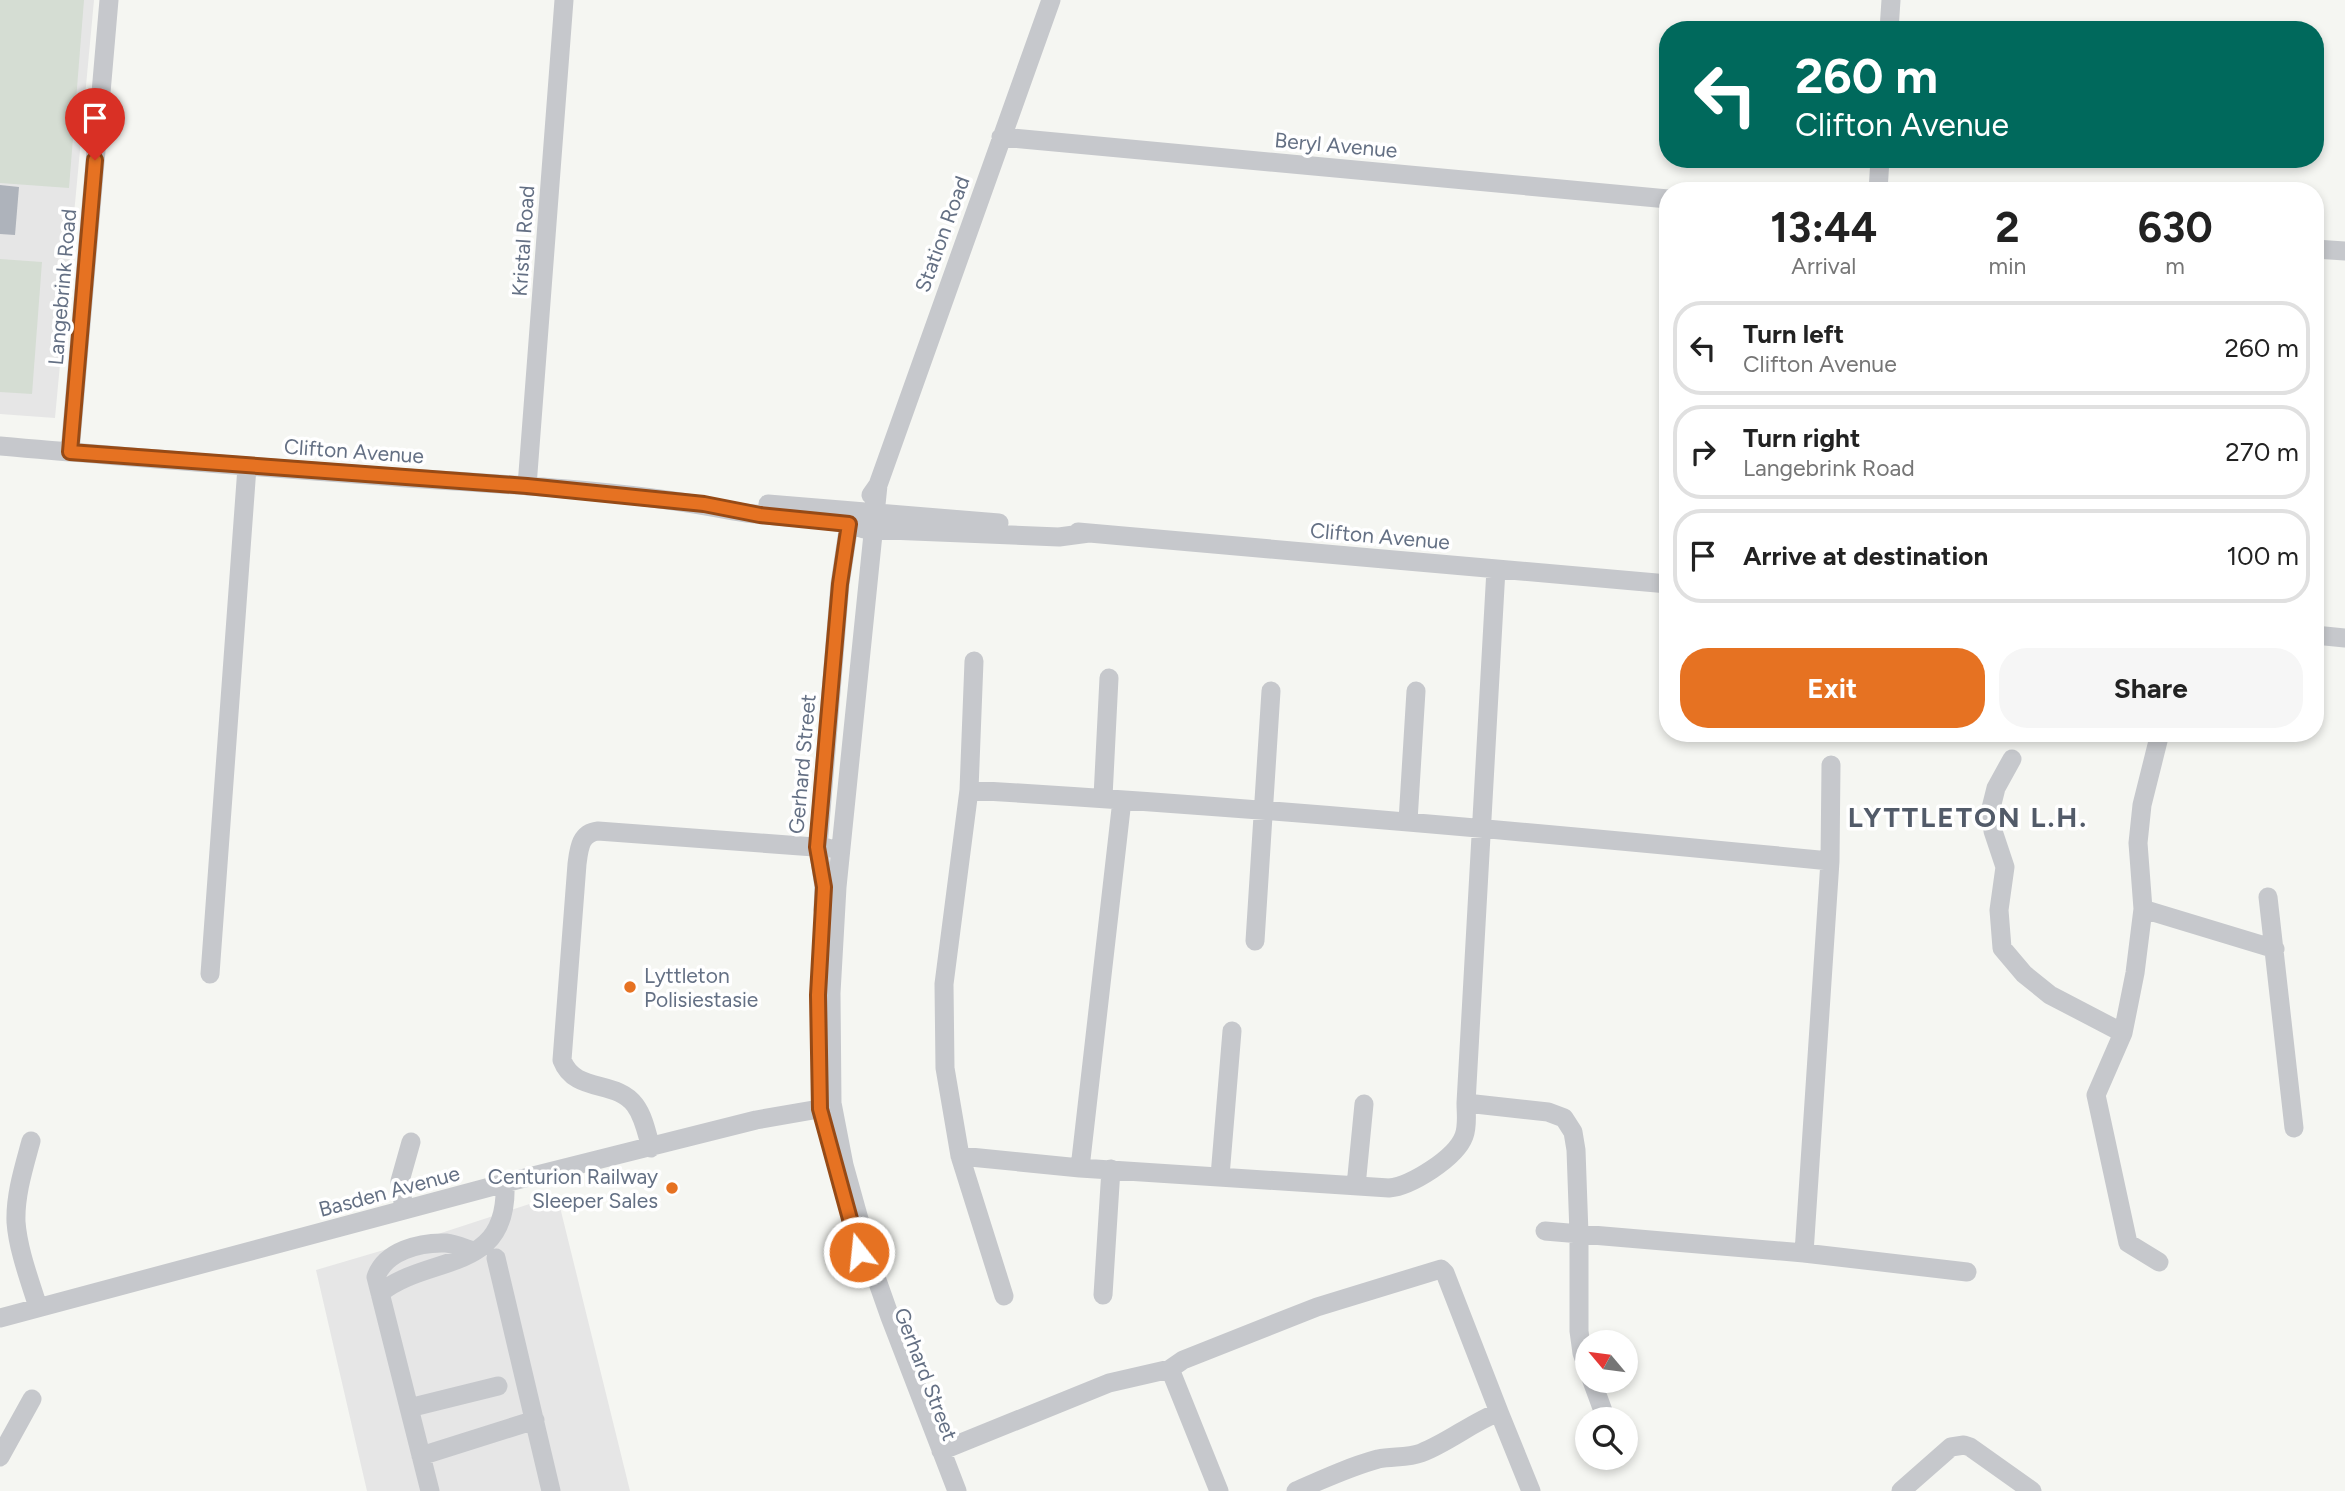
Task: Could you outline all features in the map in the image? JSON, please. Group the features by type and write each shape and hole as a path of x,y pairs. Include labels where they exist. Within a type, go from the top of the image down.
{"street":[{"name":"Langebrink Road","path":"70,452 109,0"},
{"name":"Kristal Road","path":"527,486 564,0"},
{"name":"Station Road","path":"865,520 1051,0"},
{"path":"1890,21 1891,0"},
{"name":"Beryl Avenue","path":"1001,137 1659,198"},
{"path":"2324,250 2345,251"},
{"name":"Clifton Avenue","path":"0,446 247,467 527,486 704,504 760,515 865,520 1059,537 1089,533 1659,583"},
{"path":"210,974 247,467"},
{"name":"Gerhard Street","path":"865,520 840,584 817,847 824,887 818,995 826,1106 854,1235 883,1327 947,1491"},
{"name":"Gerhard Street","path":"865,520 840,850 826,1106 872,1266 957,1491"},
{"path":"960,1156 1080,1168 1402,1187 1429,1171 1461,1144 1467,1124 1496,569"},
{"path":"2324,636 2345,638"},
{"path":"974,661 969,789 944,984 945,1068 960,1156 1004,1296"},
{"path":"1080,1168 1113,799 1109,678"},
{"path":"1255,941 1270,691"},
{"path":"1408,821 1416,691"},
{"path":"2158,742 2142,805 2138,843 2143,909 2135,972 2123,1033 2096,1095 2128,1243 2159,1262"},
{"path":"2012,759 1996,788 1991,808 1993,831 2005,867 1999,911 2001,948 2024,974 2050,995 2123,1033"},
{"path":"1804,1253 1830,861 1831,765"},
{"path":"969,789 1482,827 1830,861"},
{"path":"651,1148 636,1106 627,1096 576,1079 566,1072 562,1060 581,841 592,832 598,831 840,850"},
{"path":"2268,897 2294,1128"},
{"path":"2143,909 2275,949"},
{"path":"1220,1176 1232,1031"},
{"path":"1466,1103 1548,1112 1564,1118 1573,1132 1579,1234 1579,1330"},
{"path":"1356,1186 1364,1104"},
{"name":"Basden Avenue","path":"0,1318 505,1183 756,1120 826,1106"},
{"path":"31,1141 21,1181 16,1223 38,1307"},
{"path":"404,1210 400,1181 411,1142"},
{"path":"1103,1295 1111,1169"},
{"path":"380,1293 393,1283 455,1262 483,1246 496,1231 506,1202 505,1183"},
{"path":"1545,1231 1804,1253 1967,1272"},
{"path":"430,1491 376,1278 379,1269 393,1254 420,1246 444,1243 473,1251"},
{"path":"496,1258 551,1491"},
{"path":"941,1451 1109,1383 1170,1369 1183,1360 1317,1307 1441,1269 1445,1273 1531,1491"},
{"path":"1170,1369 1220,1491"},
{"path":"409,1408 498,1386"},
{"path":"0,1457 32,1399"},
{"path":"1296,1491 1339,1471 1382,1458 1417,1454 1443,1444 1476,1421 1499,1412"},
{"path":"421,1456 535,1420"},
{"path":"1901,1491 1951,1447 1964,1445 2032,1491"}],"shaded area":[{"path":"0,0 94,0 55,418 0,414"},
{"path":"0,0 84,0 69,188 0,183"},
{"path":"0,259 42,262 32,394 0,392"},
{"path":"557,1195 630,1491 367,1491 316,1270"}],"building":[{"path":"0,185 19,187 15,235 0,234"}],"place":[{"name":"Lyttleton Polisiestasie","path":"630,987"},
{"name":"Centurion Railway Sleeper Sales","path":"672,1188"}],"district":[{"name":"LYTTLETON L.H.","path":"1968,817"}],"route":[{"path":"95,160 70,452 527,486 704,504 760,515 849,524 840,584 817,847 824,887 818,995 820,1109 859,1252"}]}
